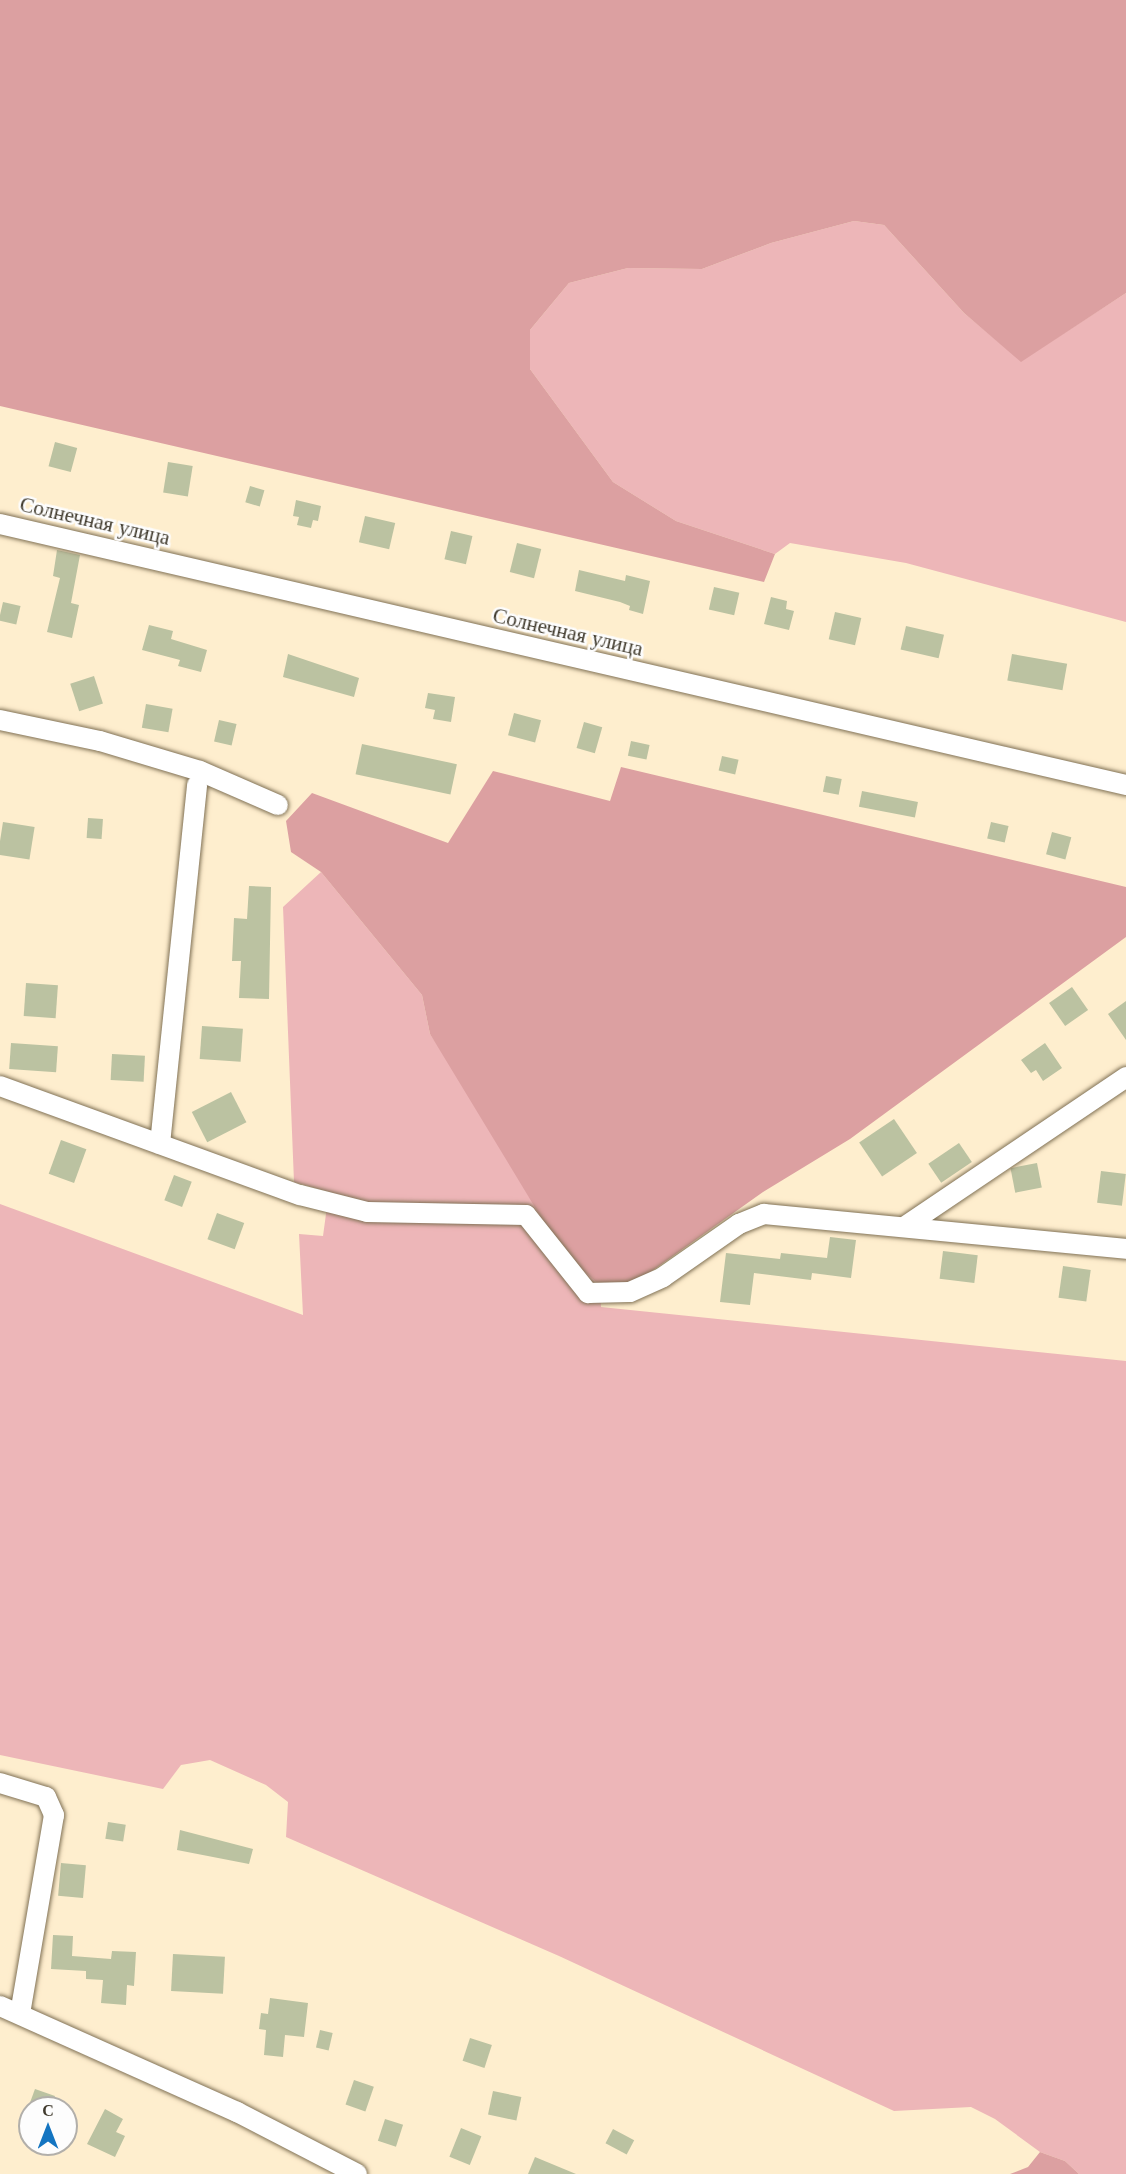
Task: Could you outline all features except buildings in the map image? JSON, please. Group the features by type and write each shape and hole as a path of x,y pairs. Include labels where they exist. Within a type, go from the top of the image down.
{"street":[{"name":"Солнечная улица","path":"0,524 1126,785"},
{"path":"0,720 100,741 200,771 278,805"},
{"path":"160,1144 197,785"},
{"path":"904,1227 1126,1077"},
{"path":"0,1086 300,1195 367,1212 507,1212 526,1215 588,1293 630,1292 663,1277 739,1224 764,1214 1126,1249"},
{"path":"0,1783 46,1797 54,1815 20,2013"},
{"path":"0,2006 237,2112 357,2174"}],"shaded area":[{"path":"0,0 1126,0 1126,293 1021,362 964,313 884,225 854,221 771,243 702,269 628,268 569,283 530,330 530,369 613,482 676,521 775,554 764,582 0,406"},
{"path":"854,221 884,225 964,313 1021,361 1126,293 1126,622 906,563 790,543 775,554 676,521 613,482 530,369 530,330 569,283 628,268 702,269 771,243"},
{"path":"621,767 1126,887 1126,937 850,1139 763,1192 635,1283 600,1285 562,1252 430,1034 422,995 321,872 291,852 286,821 312,793 448,843 493,771 610,801"},
{"path":"321,872 422,995 430,1034 600,1285 601,1307 1126,1361 1126,2174 1079,2174 1065,2161 1040,2152 995,2119 971,2107 894,2111 559,1956 286,1837 288,1802 266,1785 210,1760 181,1765 163,1789 0,1755 0,1204 303,1315 299,1234 323,1236 329,1192 294,1182 283,907"},
{"path":"1040,2152 1065,2161 1079,2174 1010,2174 1028,2167"}]}
